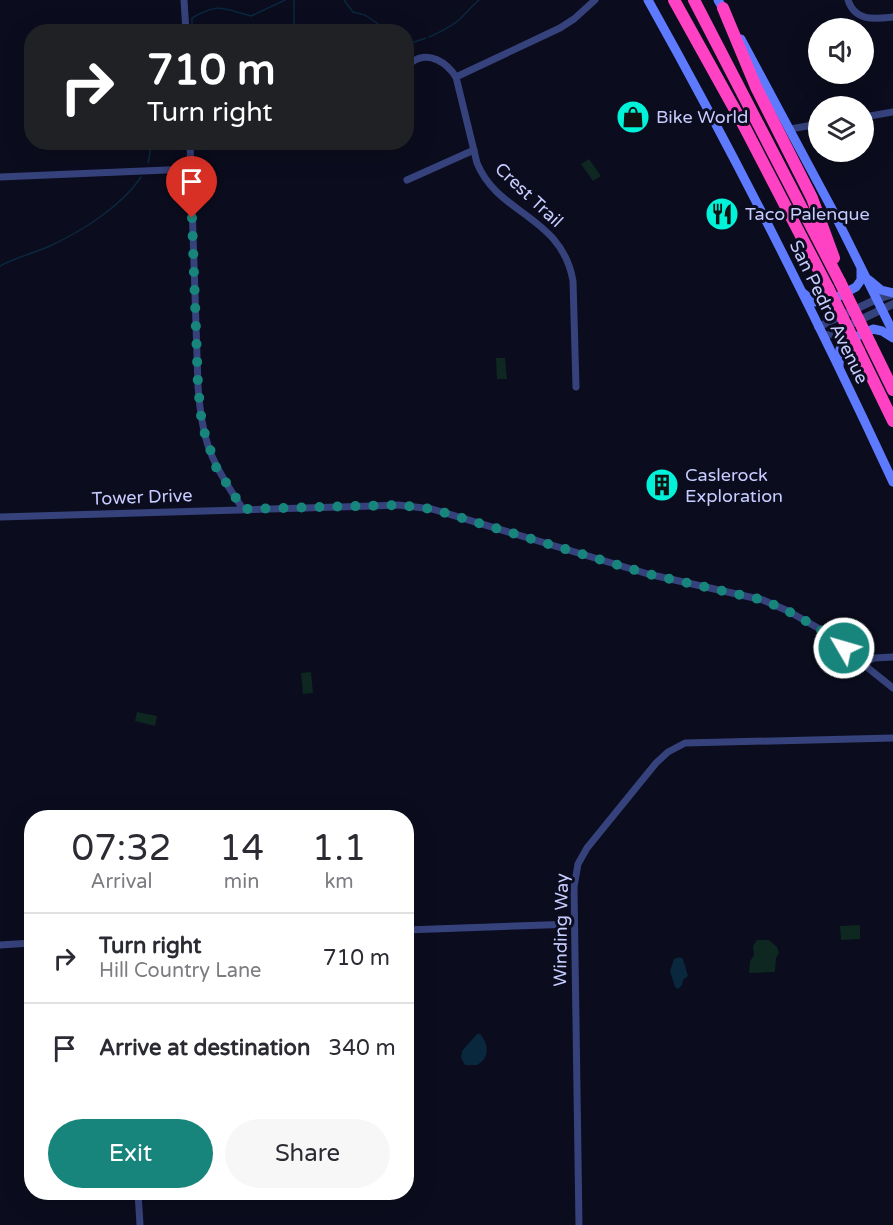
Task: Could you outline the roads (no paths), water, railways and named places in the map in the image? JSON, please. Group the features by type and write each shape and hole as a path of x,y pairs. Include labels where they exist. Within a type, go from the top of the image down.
{"highway":[{"path":"666,0 744,126"},
{"path":"674,0 744,126 828,288 893,421"},
{"path":"694,0 838,278 893,390"},
{"path":"720,4 756,87 812,198 834,255 838,278"}],"main road":[{"name":"San Pedro Avenue","path":"648,0 712,116 840,370 893,482"},
{"path":"720,4 790,129 892,333"},
{"path":"799,289 814,301 826,303 856,287 863,272"},
{"path":"863,272 878,288 893,294"},
{"path":"892,333 893,314"},
{"path":"840,370 839,351 847,341 873,329 892,333"}],"street":[{"path":"184,0 186,24"},
{"path":"414,61 425,57 441,61 456,77 560,28 574,20 595,0"},
{"path":"848,0 861,17 872,20 893,17"},
{"name":"Crest Trail","path":"456,77 480,169 490,185 553,236 566,257 573,281 576,387"},
{"path":"874,115 893,112"},
{"path":"790,129 808,126"},
{"path":"190,150 198,386 202,425 216,467 243,509"},
{"path":"408,180 474,150"},
{"path":"0,177 191,169"},
{"path":"818,327 877,299 893,294"},
{"path":"824,338 893,304"},
{"name":"Tower Drive","path":"0,517 398,505 432,509 648,574 763,600 818,628 893,688"},
{"path":"863,663 874,658 893,657"},
{"name":"Winding Way","path":"579,1225 574,924 575,874 586,848 656,763 678,746 716,741 893,738"},
{"path":"414,930 574,924"},
{"path":"0,945 24,944"},
{"path":"138,1200 140,1225"}],"water":[{"path":"680,957 683,959 688,976 678,989 675,987 670,971 674,959"},
{"path":"477,1034 480,1034 485,1042 486,1055 477,1065 465,1065 461,1058 462,1051"}],"waterway":[{"path":"192,24 192,18 216,8 251,16 285,0"},
{"path":"294,0 294,24"},
{"path":"344,0 353,12 365,15 378,24"},
{"path":"429,37 454,24 479,0"},
{"path":"414,42 426,38"},
{"path":"148,163 150,150"},
{"path":"0,266 52,245 89,225 124,197 141,177"}],"place":[{"name":"Bike World","path":"633,117"},
{"name":"Taco Palenque","path":"722,214"},
{"name":"Caslerock Exploration","path":"662,485"}]}
